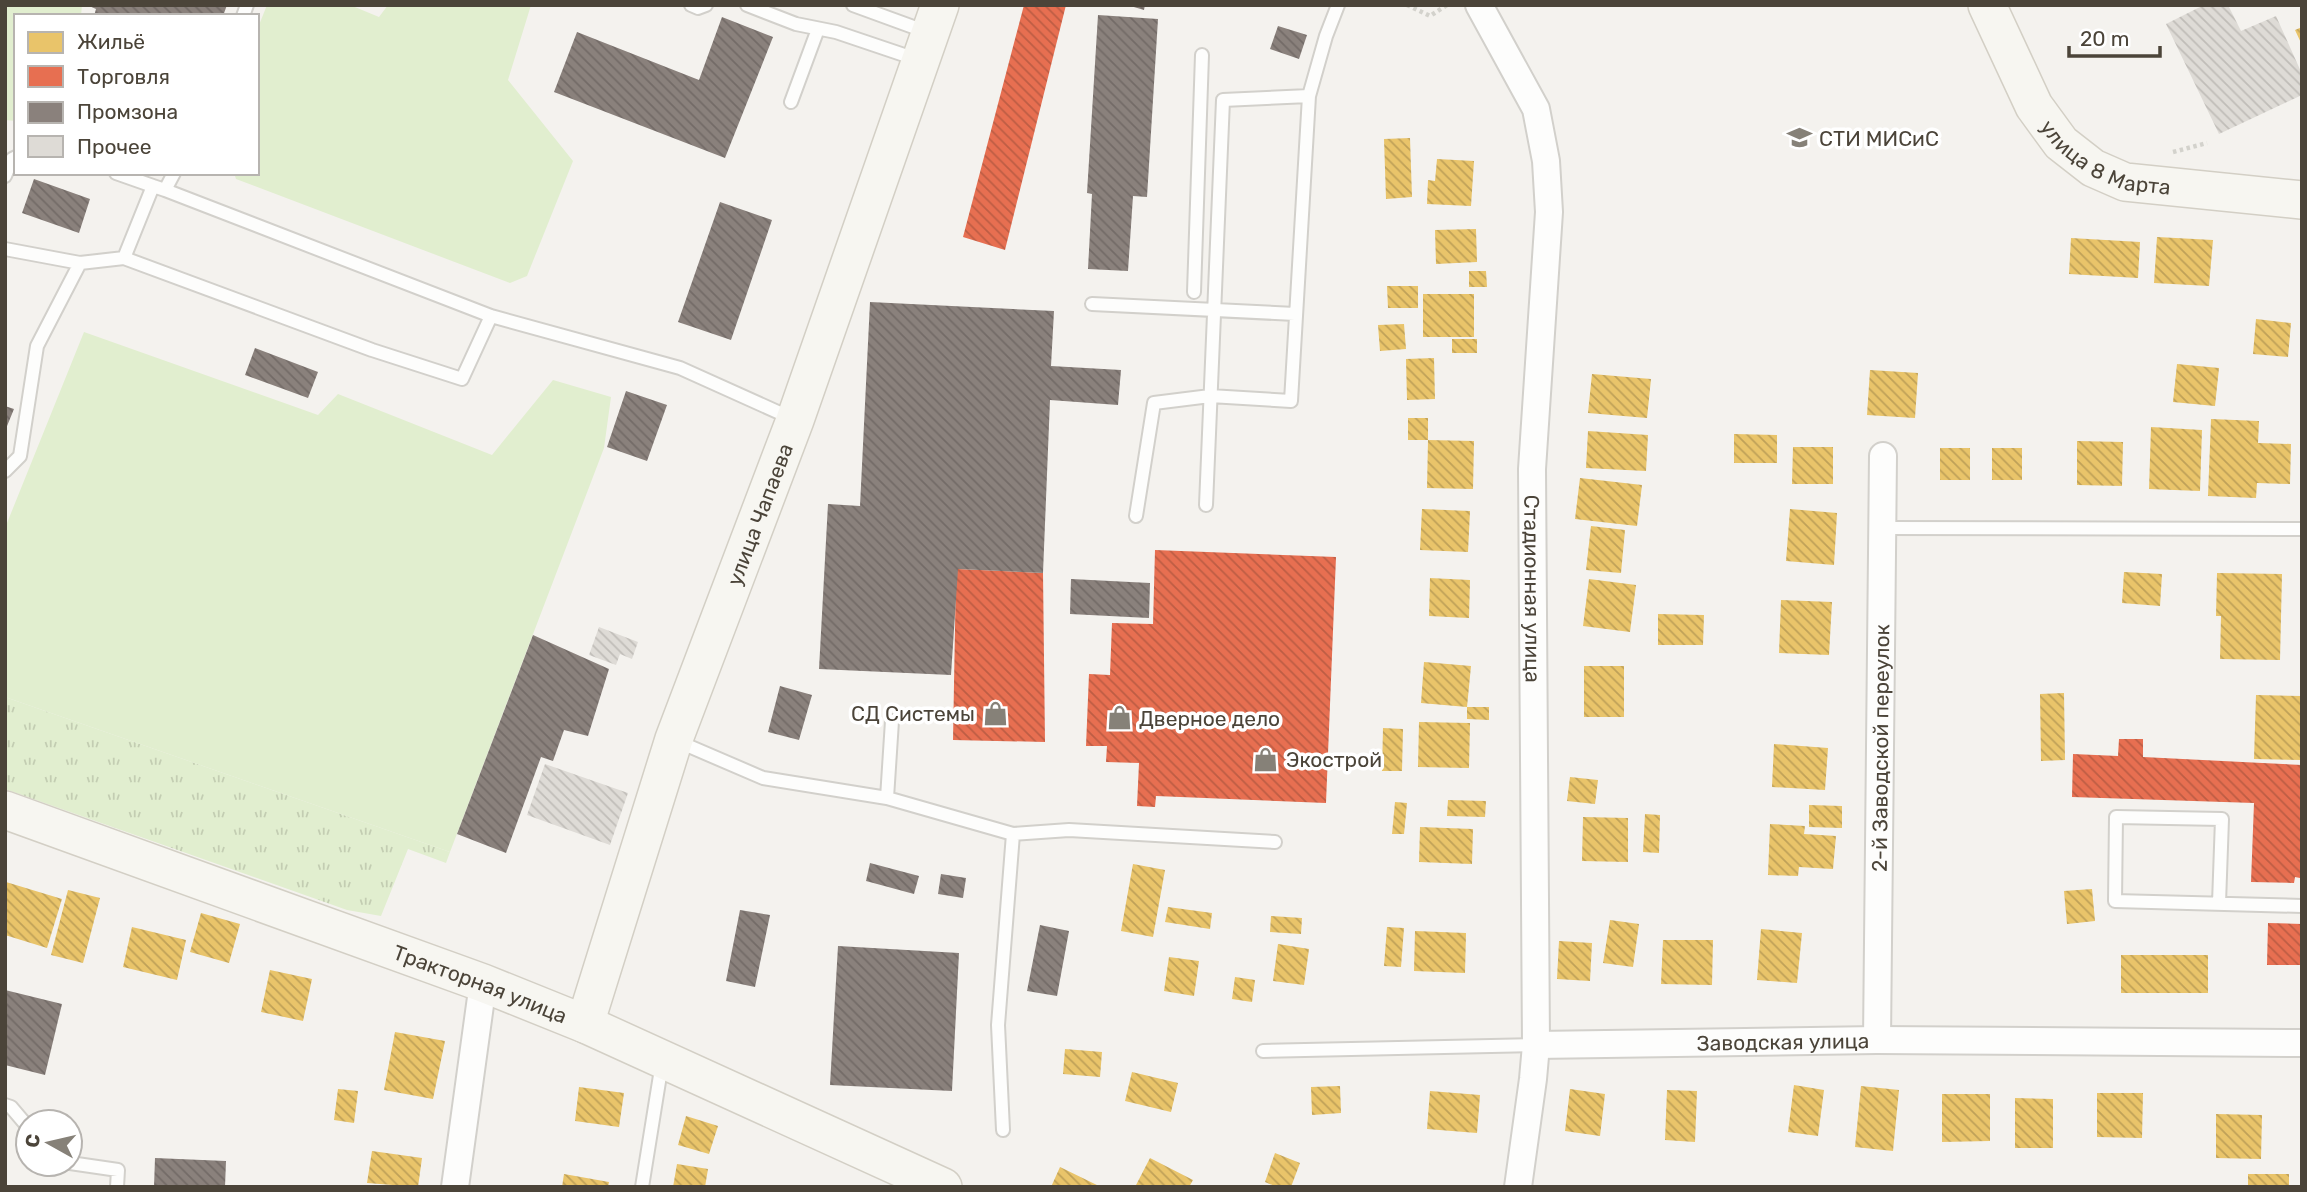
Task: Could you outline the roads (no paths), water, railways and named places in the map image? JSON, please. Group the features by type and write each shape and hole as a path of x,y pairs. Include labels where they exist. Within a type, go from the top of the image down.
{"main road":[{"name":"улица 8 Марта","path":"1993,7 2034,106 2061,144 2093,168 2125,182 2302,201"},
{"name":"улица Чапаева","path":"585,1024 674,739 795,420 931,33"},
{"name":"Тракторная улица","path":"5,810 483,983 585,1024 943,1187"}],"street":[{"name":"Стадионная улица","path":"1479,5 1536,109 1546,160 1549,212 1532,469 1536,1045 1518,1187"},
{"name":"2-й Заводской переулок","path":"1877,1040 1883,456"},
{"path":"455,1187 483,983"},
{"name":"Заводская улица","path":"1536,1045 1877,1040 2302,1043"}],"lane":[{"path":"691,5 698,8 706,5"},
{"path":"747,5 796,24 861,39 931,33"},
{"path":"853,5 931,33"},
{"path":"1136,516 1154,403 1210,396 1290,401 1309,96 1338,5"},
{"path":"792,102 818,29"},
{"path":"1194,292 1202,55"},
{"path":"1200,102 1309,96"},
{"path":"1206,505 1223,100"},
{"path":"5,176 14,158"},
{"path":"122,175 491,316 680,368 795,420"},
{"path":"124,258 159,188 172,175"},
{"path":"5,249 80,263 124,258 372,351 462,379 491,316"},
{"path":"5,471 20,456 37,346 80,263"},
{"path":"1092,304 1295,313"},
{"path":"1882,528 2302,529"},
{"path":"887,798 892,721"},
{"path":"674,739 763,778 887,798 1013,834 1069,830 1275,842"},
{"path":"2220,903 2222,819 2116,817 2115,901 2302,906"},
{"path":"1003,1130 998,1025 1013,834"},
{"name":"Заводская улица","path":"1263,1051 1536,1045"},
{"path":"642,1187 663,1060"},
{"path":"84,1165 118,1170 117,1187"}],"place":[{"name":"СТИ МИСиС","path":"1799,138"},
{"name":"СД Системы","path":"995,713"},
{"name":"Дверное дело","path":"1119,718"},
{"name":"Экострой","path":"1266,759"}]}
